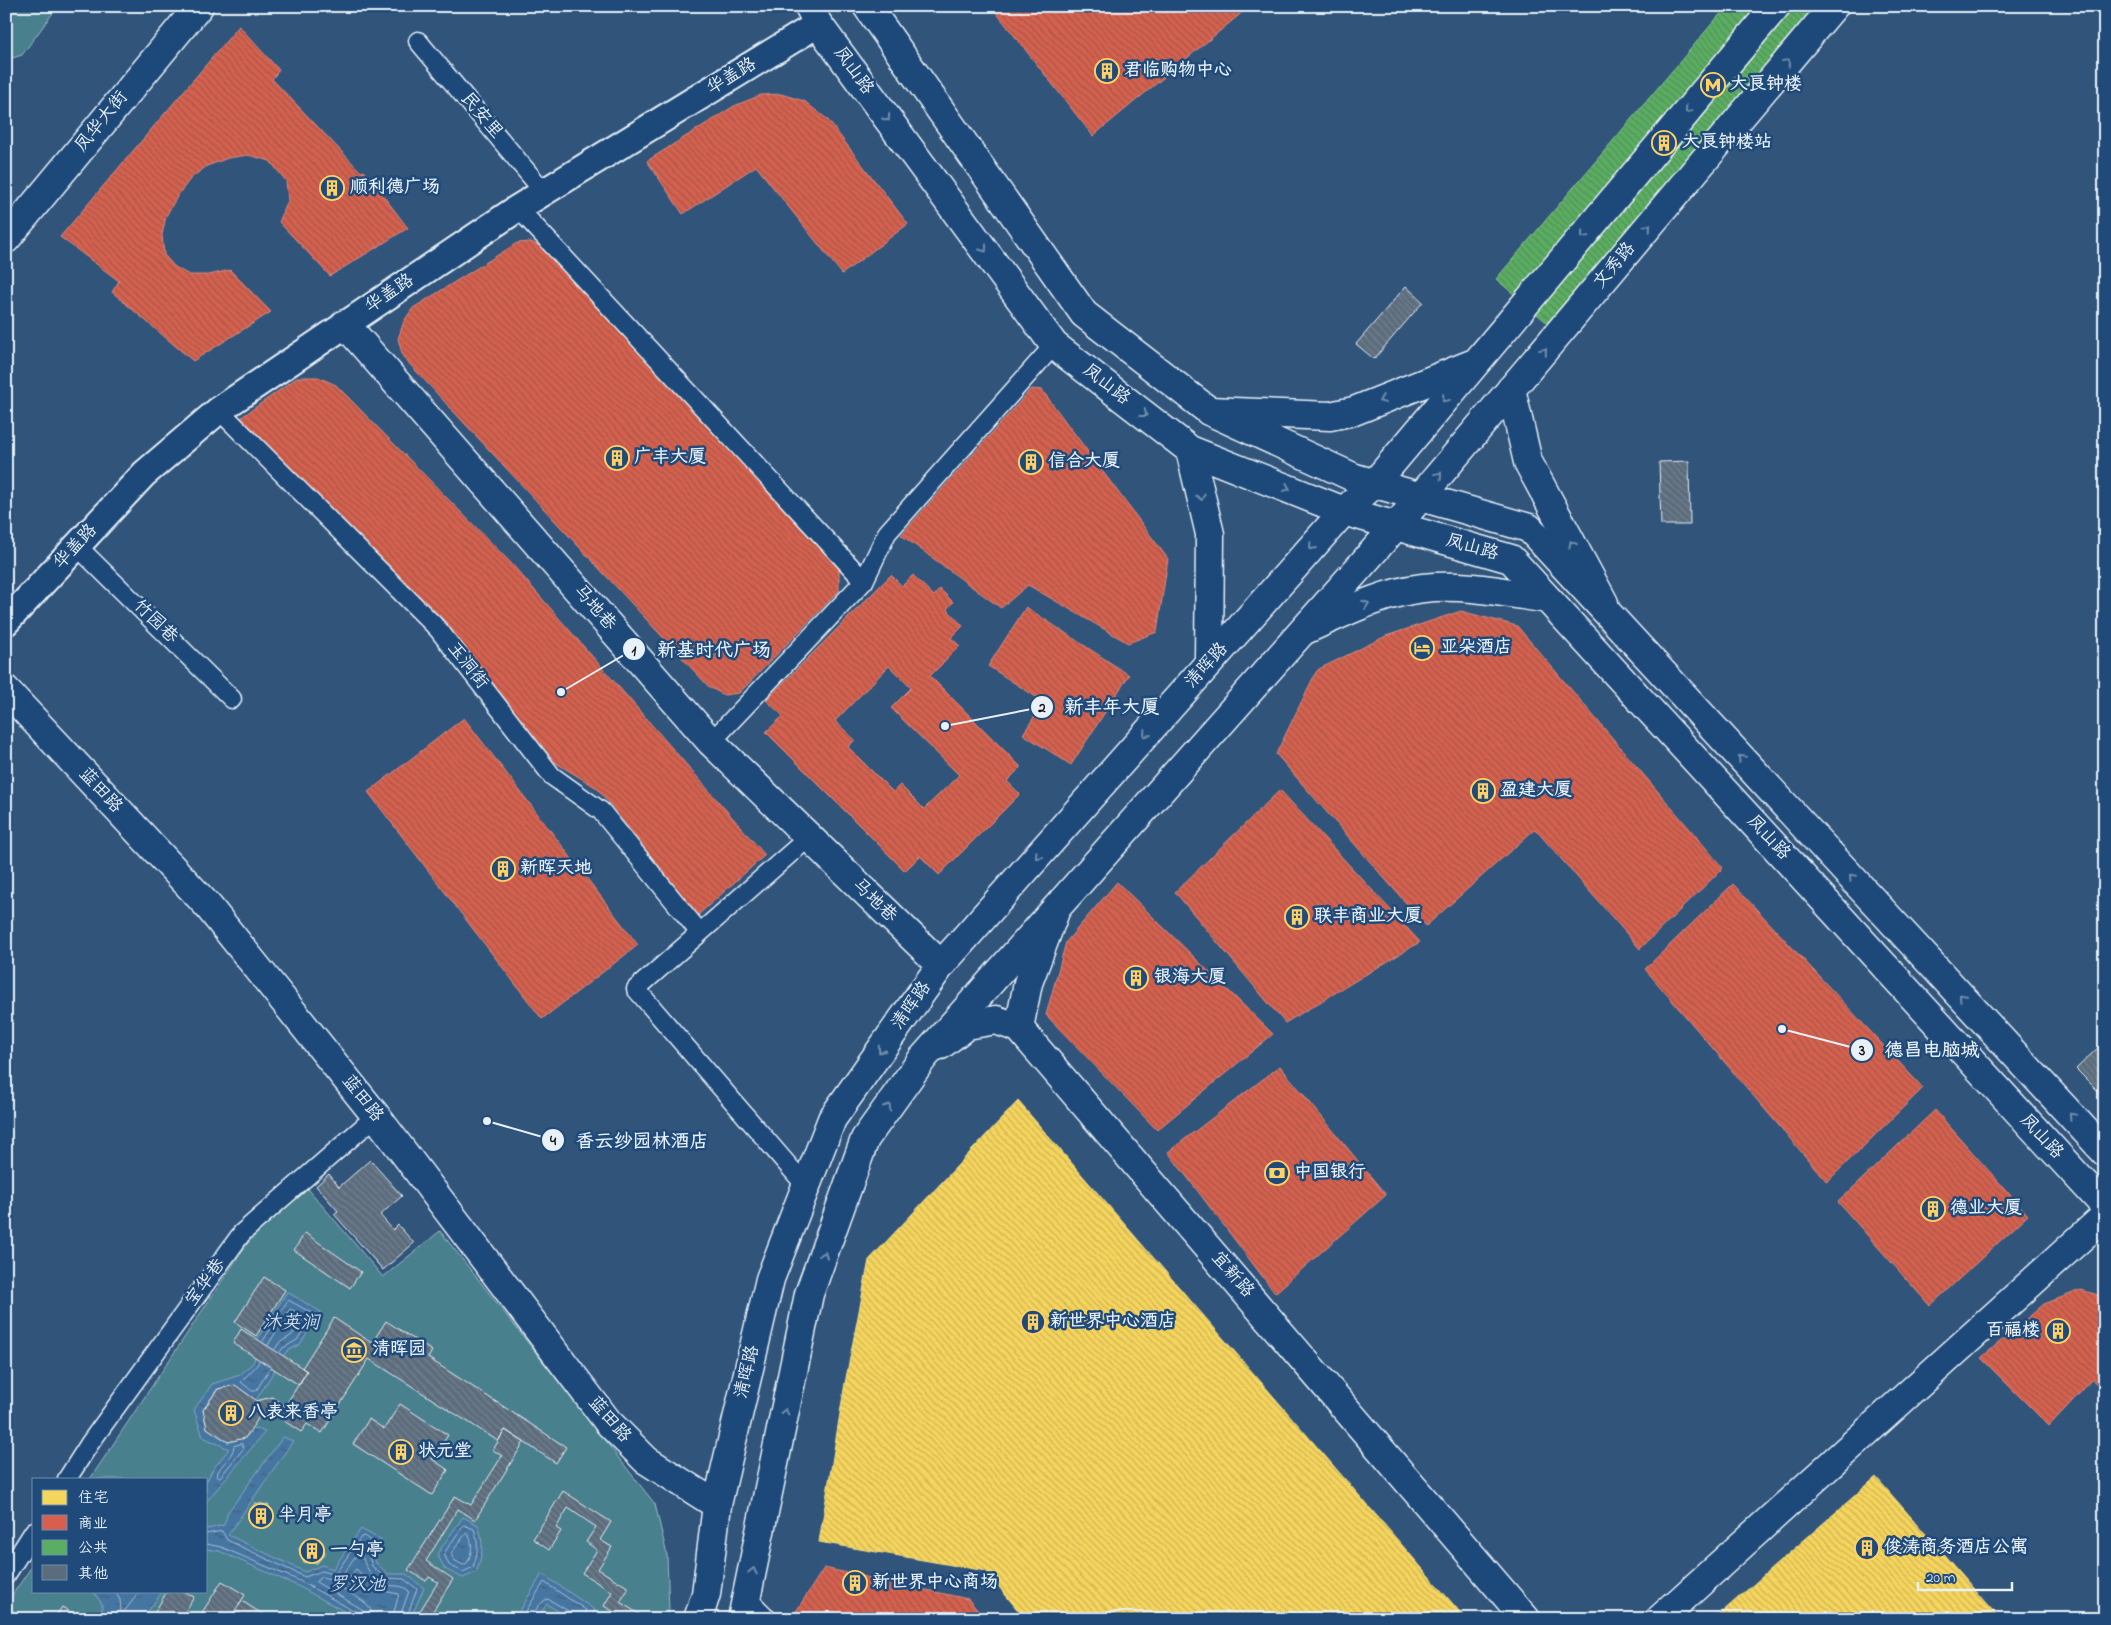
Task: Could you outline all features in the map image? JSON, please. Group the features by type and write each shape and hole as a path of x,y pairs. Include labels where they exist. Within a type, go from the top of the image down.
{"street":[{"name":"凤华大街","path":"6,239 199,6"},
{"name":"凤山路","path":"867,6 1084,314 1209,411 1355,478 1530,528 2105,1152"},
{"path":"1344,511 1374,484 1776,6"},
{"name":"文秀路","path":"1396,526 1834,6"},
{"name":"凤山路","path":"814,15 1054,344 1190,450 1344,511 1511,559 2105,1206"},
{"name":"华盖路","path":"6,622 144,474 219,410 518,208 814,15"},
{"name":"马地巷","path":"345,324 712,742 941,965"},
{"path":"1209,411 1330,416 1354,411 1476,363"},
{"path":"1511,390 1528,462 1612,617"},
{"path":"1190,450 1210,534 1209,663"},
{"name":"清晖路","path":"698,1619 706,1594 717,1505 770,1279 832,1119 941,965 1344,511"},
{"path":"750,1614 810,1294 865,1139 923,1058 1396,526"},
{"path":"1305,630 1364,604 1399,592 1424,588 1466,588 1548,599"},
{"name":"蓝田路","path":"6,690 208,906 376,1116 608,1422 646,1460 717,1505"},
{"path":"923,1058 968,1025 996,1020 1019,1028 1028,983 1057,907"},
{"name":"宜新路","path":"1019,1028 1526,1619"},
{"path":"1660,1619 2105,1216"}],"lane":[{"name":"民安里","path":"418,40 544,192"},
{"path":"518,208 864,581"},
{"path":"712,742 864,581 887,533 1054,344"},
{"name":"玉洞街","path":"219,410 438,629 552,776 601,811 700,933"},
{"name":"竹园巷","path":"77,546 232,698"},
{"path":"806,1186 636,990 809,837"},
{"name":"宝华巷","path":"68,1478 90,1443 242,1233 376,1116"},
{"path":"6,1574 32,1535"}],"green space":[{"path":"6,6 58,6 22,55 6,60"},
{"name":"清晖园","path":"304,1184 383,1277 440,1231 655,1504 667,1555 669,1611 665,1619 6,1619 6,1604 32,1566 32,1592 208,1592 208,1478 91,1478 246,1245"}],"water":[{"name":"沐英涧","path":"287,1292 321,1312 300,1344 286,1352 256,1400 234,1386 217,1389 203,1410 207,1428 228,1442 245,1438 255,1428 265,1432 208,1500 208,1478 229,1449 203,1437 194,1410 212,1384 240,1375 254,1362 258,1338"},
{"name":"罗汉池","path":"283,1437 293,1441 228,1535 305,1572 322,1565 333,1569 361,1529 381,1540 372,1551 376,1563 388,1574 406,1574 424,1588 410,1619 358,1619 298,1586 219,1551 208,1549 208,1529 224,1525 228,1512"},
{"path":"463,1517 478,1525 482,1549 476,1572 463,1578 445,1569 437,1554"},
{"path":"542,1574 595,1610 589,1619 570,1619 547,1604 536,1619 515,1619"},
{"path":"94,1592 162,1592 142,1619 102,1619 102,1604"}],"building: 住宅":[{"name":"新世界中心酒店","path":"1018,1101 1466,1619 1025,1619 986,1571 819,1542 845,1383 869,1260"},
{"name":"俊涛商务酒店公寓","path":"1876,1477 2000,1619 1714,1619"}],"building: 商业":[{"name":"君临购物中心","path":"991,6 1250,6 1093,136"},
{"name":"顺利德广场","path":"239,26 279,70 272,79 361,172 364,171 408,228 330,276 279,222 288,201 286,181 270,161 248,155 228,158 207,166 191,178 178,195 166,216 162,235 164,255 175,267 189,275 209,275 230,270 271,312 193,361 112,292 119,281 60,237"},
{"path":"781,94 804,101 827,119 908,224 842,274 756,166 683,214 647,161 734,106 761,95"},
{"name":"广丰大厦","path":"531,242 542,247 839,566 839,591 739,693 724,695 709,687 403,357 398,339 404,321 413,308 517,243"},
{"path":"298,377 318,377 336,385 511,563 765,855 698,915 597,788 556,763 443,621 239,419"},
{"name":"信合大厦","path":"1031,389 1042,390 1168,559 1157,632 1128,643 1028,585 1001,608 901,535"},
{"path":"891,575 902,586 913,575 934,596 940,589 953,602 947,609 963,626 951,638 960,646 930,676 1021,767 1007,781 1020,794 939,875 920,856 905,871 766,732 783,716 766,700","holes":["889,666 911,688 891,708 959,775 924,809 900,785 893,792 848,747 855,740 835,721"]},
{"path":"1026,607 1129,675 1071,765 1023,734 1044,702 988,666"},
{"name":"盈建大厦","path":"1461,611 1517,626 1723,868 1640,949 1535,829 1426,926 1276,754 1319,669 1386,636"},
{"name":"新晖天地","path":"464,718 638,945 542,1019 368,792"},
{"name":"联丰商业大厦","path":"1280,790 1420,942 1285,1023 1175,892"},
{"name":"银海大厦","path":"1117,882 1273,1034 1157,1130 1046,1015 1066,942"},
{"path":"1733,884 1923,1088 1827,1182 1645,969"},
{"name":"中国银行","path":"1280,1066 1386,1195 1275,1293 1168,1152"},
{"name":"德业大厦","path":"1935,1110 2028,1215 1930,1306 1838,1202"},
{"name":"百福楼","path":"2081,1290 2105,1297 2105,1390 2092,1380 2049,1426 1981,1358 2044,1304"},
{"name":"新世界中心商场","path":"824,1568 968,1599 985,1619 800,1619 795,1613"}],"building: 公共":[{"name":"大良钟楼站","path":"1727,6 1833,6 1558,332 1496,279"}],"building: 其他":[{"path":"1406,286 1423,302 1374,359 1356,344"},
{"path":"1689,461 1690,525 1661,525 1659,462"},
{"path":"2105,1041 2105,1098 2076,1069"},
{"path":"370,1160 402,1196 380,1215 393,1230 398,1225 414,1243 383,1270 334,1214 338,1211 316,1186 329,1174 339,1187"},
{"path":"305,1233 361,1272 350,1288 294,1250"},
{"path":"264,1277 285,1290 256,1336 235,1322"},
{"path":"334,1318 372,1343 386,1321 432,1351 428,1358 566,1447 556,1463 505,1430 498,1441 369,1359 322,1433 307,1424 301,1432 272,1413 259,1416 256,1401 273,1397 285,1406 307,1371 302,1368"},
{"path":"241,1329 307,1371 299,1385 233,1343"},
{"name":"八表来香亭","path":"235,1385 256,1400 259,1417 245,1438 228,1442 207,1428 203,1410 218,1389"},
{"name":"状元堂","path":"400,1404 448,1435 432,1459 448,1470 432,1495 353,1444 369,1419 384,1429"},
{"path":"505,1430 524,1442 475,1520 458,1509 426,1561 453,1579 428,1619 415,1619 438,1582 429,1577 426,1581 408,1570 455,1496 471,1505 502,1456 493,1450"},
{"path":"563,1491 611,1522 600,1540 612,1547 598,1569 629,1588 620,1602 639,1614 636,1619 617,1619 619,1615 604,1606 612,1592 582,1573 597,1550 586,1542 596,1527 568,1508 556,1528 561,1531 549,1550 533,1539"},
{"name":"半月亭","path":"255,1503 268,1505 274,1517 266,1528 253,1526 248,1514"},
{"name":"一勺亭","path":"306,1539 319,1540 325,1553 317,1563 304,1562 299,1549"},
{"path":"222,1581 245,1595 230,1619 198,1619"},
{"path":"166,1592 186,1592 194,1597 181,1619 151,1619"},
{"path":"242,1601 270,1619 247,1619 235,1611"},
{"path":"62,1607 79,1617 78,1619 54,1619"}],"place":[{"name":"君临购物中心","path":"1107,71"},
{"name":"大良钟楼","path":"1713,85"},
{"name":"大良钟楼站","path":"1664,143"},
{"name":"顺利德广场","path":"332,188"},
{"name":"广丰大厦","path":"617,458"},
{"name":"信合大厦","path":"1031,462"},
{"name":"亚朵酒店","path":"1422,648"},
{"name":"新基时代广场","path":"561,692"},
{"name":"新丰年大厦","path":"945,726"},
{"name":"盈建大厦","path":"1483,791"},
{"name":"新晖天地","path":"503,869"},
{"name":"联丰商业大厦","path":"1297,917"},
{"name":"银海大厦","path":"1136,978"},
{"name":"德昌电脑城","path":"1782,1029"},
{"name":"香云纱园林酒店","path":"487,1121"},
{"name":"中国银行","path":"1277,1173"},
{"name":"德业大厦","path":"1933,1209"},
{"name":"新世界中心酒店","path":"1033,1322"},
{"name":"百福楼","path":"2058,1331"},
{"name":"清晖园","path":"354,1350"},
{"name":"八表来香亭","path":"231,1413"},
{"name":"状元堂","path":"401,1452"},
{"name":"半月亭","path":"261,1516"},
{"name":"俊涛商务酒店公寓","path":"1867,1548"},
{"name":"一勺亭","path":"312,1551"},
{"name":"新世界中心商场","path":"855,1583"}]}
